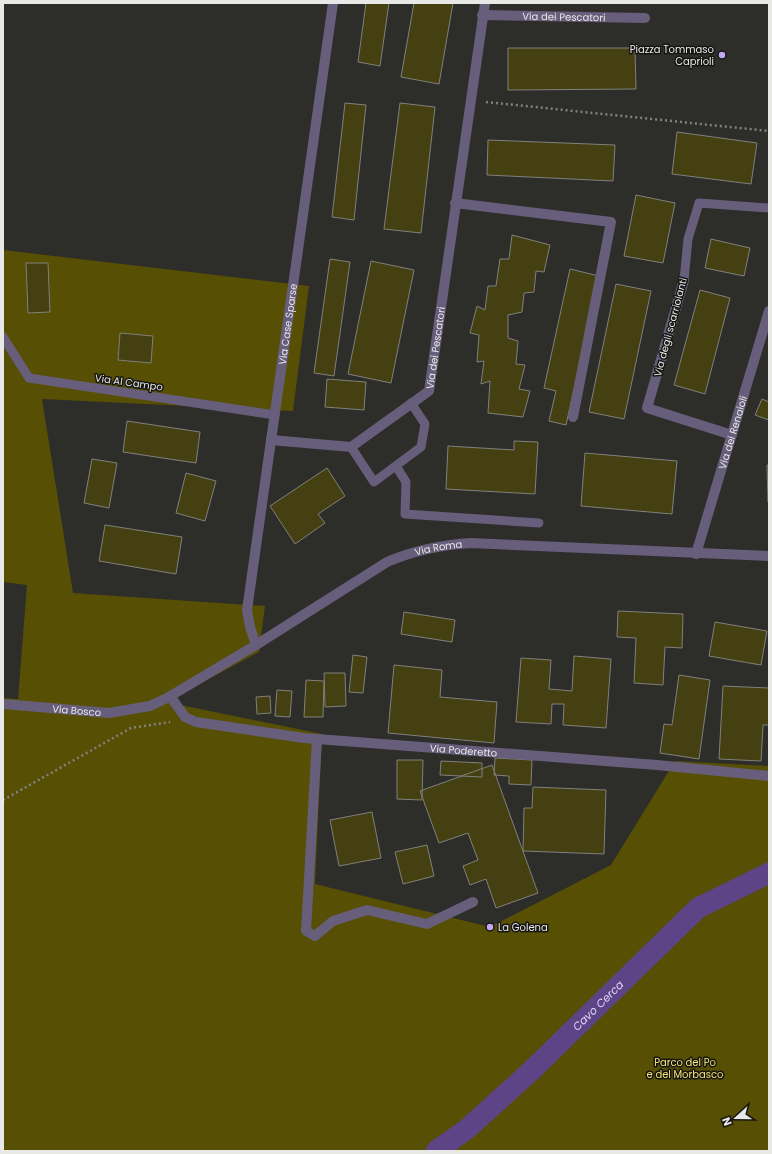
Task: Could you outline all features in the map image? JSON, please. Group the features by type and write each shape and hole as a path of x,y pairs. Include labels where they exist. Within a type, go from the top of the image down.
{"street":[{"name":"Via Case Sparse","path":"256,645 250,627 247,610 333,3"},
{"name":"Via dei Pescatori","path":"351,446 429,390 484,3"},
{"name":"Via dei Pescatori","path":"482,15 645,18"},
{"path":"455,202 611,222 573,417"},
{"name":"Via degli scarriolanti","path":"684,280 647,408 732,435"},
{"name":"Via dei Renaioli","path":"696,554 769,311"},
{"path":"271,440 351,446"},
{"name":"Via Roma","path":"150,706 170,696 256,645 387,562 423,548 445,544 470,544 769,556"},
{"name":"Via Poderetto","path":"170,696 184,717 196,722 317,739 657,765 769,776"},
{"name":"Via Bosco","path":"3,704 109,713 150,706"},
{"path":"317,739 306,931 315,936 333,921 367,910 426,924 473,902"}],"lane":[{"name":"Via degli scarriolanti","path":"684,280 688,239 700,203 769,208"},
{"name":"Via Al Campo","path":"3,337 29,378 275,415"},
{"path":"351,446 374,482 421,447 425,424 411,403"},
{"path":"396,466 406,482 406,514 539,523"}],"path":[{"path":"470,100 769,131"},
{"path":"3,800 131,728 142,725 176,721 196,722"}],"green space":[{"name":"Parco del Po e del Morbasco","path":"3,250 309,286 293,411 42,399 73,593 265,606 259,652 166,702 322,734 315,884 490,927 611,865 675,761 769,766 769,1151 3,1151 3,698 18,699 27,585 3,582"}],"building":[{"path":"366,3 389,3 380,66 358,62"},
{"path":"414,3 453,3 439,84 401,77"},
{"path":"508,48 635,48 636,89 508,90"},
{"path":"345,103 366,105 354,220 332,217"},
{"path":"400,103 435,107 421,233 384,229"},
{"path":"677,132 757,143 751,184 672,174"},
{"path":"488,140 615,145 613,181 487,175"},
{"path":"636,195 675,203 663,263 624,256"},
{"path":"512,235 550,245 544,272 536,271 534,292 524,293 522,312 508,315 508,338 518,341 516,364 525,365 519,389 530,391 523,417 488,413 490,381 481,384 484,361 477,362 479,335 470,333 477,306 485,310 488,286 496,286 500,259 509,259"},
{"path":"711,239 750,248 744,276 705,268"},
{"path":"330,259 350,262 334,376 314,373"},
{"path":"371,261 414,270 391,383 348,374"},
{"path":"26,263 48,263 50,312 28,313"},
{"path":"570,269 599,276 566,425 549,421 556,391 544,388"},
{"path":"616,284 651,291 624,419 589,412"},
{"path":"700,290 730,298 705,394 674,385"},
{"path":"120,333 153,336 151,363 118,360"},
{"path":"327,379 366,382 364,410 325,407"},
{"path":"762,399 769,402 769,420 755,415"},
{"path":"127,421 200,432 196,463 123,452"},
{"path":"514,441 538,442 535,494 446,489 448,446 514,450"},
{"path":"585,453 677,461 672,514 581,506"},
{"path":"92,459 117,463 109,508 84,503"},
{"path":"767,465 769,465 769,502 768,502"},
{"path":"327,468 345,496 318,514 325,523 295,544 270,506"},
{"path":"186,473 216,481 205,521 176,513"},
{"path":"105,525 182,537 176,574 99,561"},
{"path":"618,611 683,614 682,648 665,647 663,685 634,683 636,638 617,637"},
{"path":"404,612 455,620 452,642 401,634"},
{"path":"715,622 767,631 761,665 709,656"},
{"path":"353,655 367,657 363,693 349,692"},
{"path":"574,656 611,659 606,728 563,725 564,704 552,704 551,724 516,722 521,658 551,660 549,689 572,691"},
{"path":"394,665 442,670 440,697 497,702 494,743 388,733"},
{"path":"324,673 345,673 346,706 325,707"},
{"path":"679,675 710,680 699,759 660,753 664,724 672,725"},
{"path":"306,680 324,681 323,717 304,717"},
{"path":"723,686 769,688 769,725 763,725 761,761 719,759"},
{"path":"277,690 292,691 290,717 275,716"},
{"path":"270,696 271,713 257,714 256,697"},
{"path":"495,758 532,760 531,785 509,784 509,776 494,775"},
{"path":"397,760 423,760 422,800 397,799"},
{"path":"441,761 482,763 482,777 440,775"},
{"path":"492,765 538,893 496,908 486,879 470,885 463,866 478,860 468,833 439,843 420,791"},
{"path":"533,787 606,790 604,854 523,851 524,808 532,808"},
{"path":"372,812 381,858 339,866 330,820"},
{"path":"427,845 434,876 403,884 395,852"}],"waterway":[{"name":"Cavo Cerca","path":"436,1151 467,1129 531,1071 698,908 769,873"}],"place":[{"name":"Piazza Tommaso Caprioli","path":"722,55"},
{"name":"La Golena","path":"490,927"}]}
